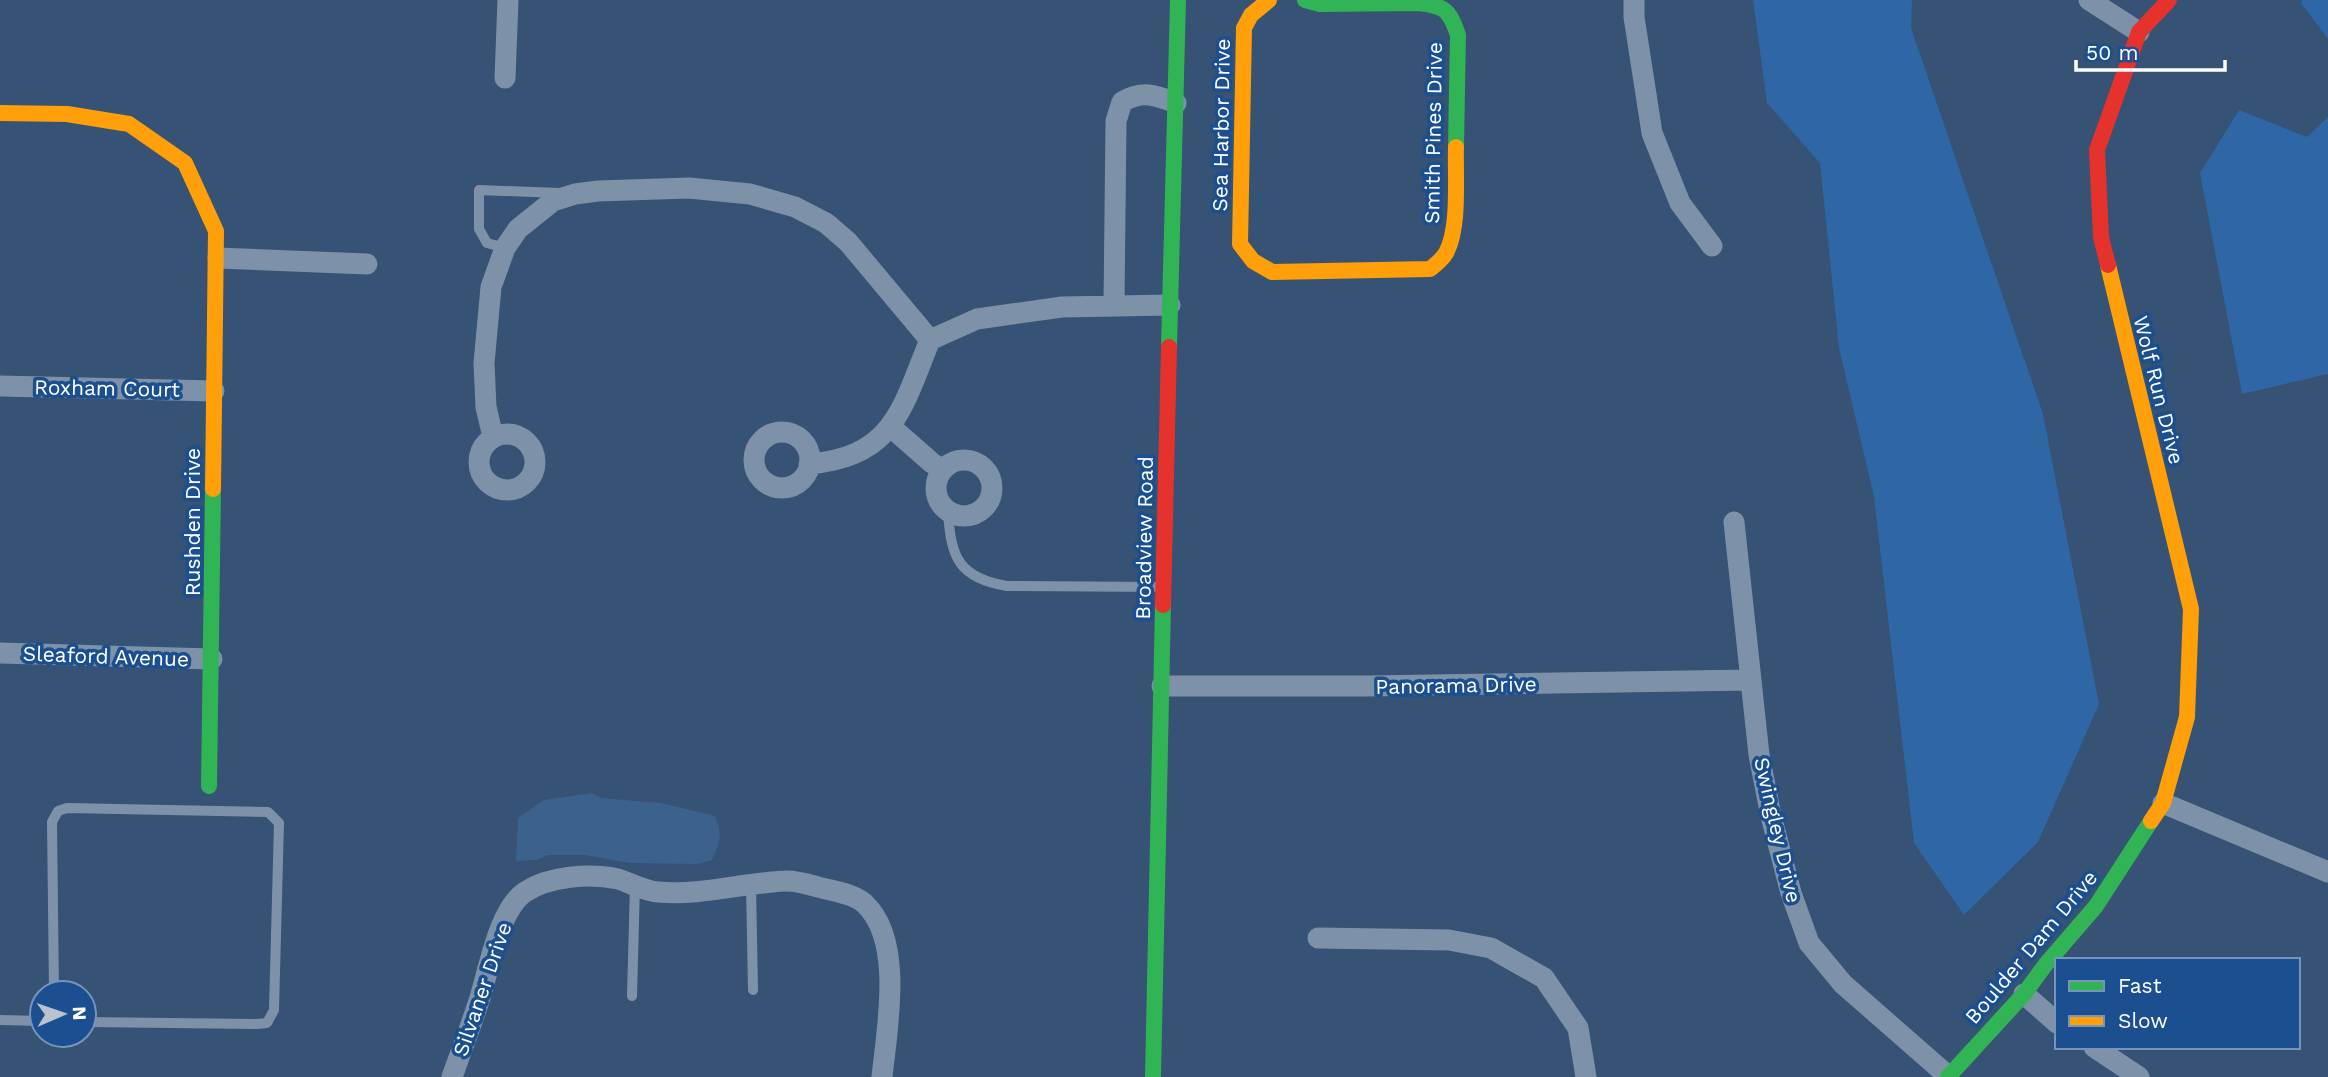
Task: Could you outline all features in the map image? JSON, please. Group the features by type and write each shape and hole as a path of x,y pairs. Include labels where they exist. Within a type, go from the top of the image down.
{"street":[{"path":"505,78 508,0"},
{"name":"Broadview Road","path":"1153,1077 1178,0"},
{"name":"Sea Harbor Drive","path":"1248,259 1240,244 1244,28 1251,15 1269,0"},
{"name":"Smith Pines Drive","path":"1248,259 1258,267 1272,272 1430,269 1442,261 1451,244 1458,35 1451,15 1440,5 1415,1 1320,4 1305,0"},
{"path":"1634,0 1634,17 1652,133 1681,203 1712,246"},
{"path":"2089,0 2139,32"},
{"name":"Wolf Run Drive","path":"2163,803 2187,717 2191,608 2101,237 2097,150 2139,32 2169,0"},
{"path":"1114,305 1116,121 1122,102 1133,96 1160,96 1176,103"},
{"name":"Rushden Drive","path":"0,113 67,114 130,124 185,163 216,231 218,258 209,786"},
{"path":"494,437 486,407 484,363 491,287 505,248 518,229 553,201 575,194 689,187 750,194 795,207 826,223 848,242 930,340"},
{"path":"218,258 367,264"},
{"path":"810,464 846,459 875,442 891,427 908,395 930,340 977,319 1062,307 1171,304"},
{"name":"Roxham Court","path":"0,386 214,391"},
{"path":"891,427 943,470"},
{"path":"959,461 970,461 986,471 991,481 992,493 989,502 981,511 969,516 948,512 940,504 936,494 937,481 943,470 959,461"},
{"name":"Swingley Drive","path":"1734,522 1759,755 1791,893 1809,943 1843,984 1948,1077"},
{"name":"Sleaford Avenue","path":"0,653 212,659"},
{"name":"Panorama Drive","path":"1162,686 1751,680"},
{"path":"2163,803 2328,873"},
{"name":"Boulder Dam Drive","path":"1948,1077 2024,994 2096,906 2163,803"},
{"name":"Silvaner Drive","path":"452,1077 478,1006 495,943 511,904 526,892 563,879 589,876 616,879 657,892 702,890 788,880 839,892 863,901 877,917 886,939 889,988 882,1077"},
{"path":"1318,938 1449,940 1491,948 1544,978 1578,1028 1586,1077"},
{"path":"2024,994 2055,1021"},
{"path":"2097,1049 2139,1077"}],"lane":[{"path":"505,248 487,243 479,229 479,191 575,194"},
{"path":"948,512 950,534 959,561 967,571 985,582 1007,586 1164,587"},
{"path":"54,979 52,822 58,811 67,808 268,812 279,823 274,1010 267,1023 98,1022"},
{"path":"632,996 635,885"},
{"path":"751,885 753,990"},
{"path":"0,1020 28,1021"}],"shaded area":[{"path":"1753,0 1912,0 1911,28 2043,414 2099,704 2038,842 1964,915 1914,843 1874,497 1839,348 1820,163 1767,103"},
{"path":"2302,0 2328,0 2328,39 2301,3"},
{"path":"2239,110 2307,137 2328,117 2328,374 2242,394 2200,173"},
{"path":"592,793 601,798 661,803 715,816 720,838 712,860 697,864 630,863 584,855 547,855 537,860 516,861 518,818 544,800"}],"traffic: fast":[{"path":"1169,347 1178,0"},
{"path":"1305,0 1320,4 1418,3 1445,10 1458,35 1456,147"},
{"path":"209,786 213,489"},
{"path":"1153,1077 1163,605"},
{"path":"1948,1077 2024,994 2096,906 2151,821"}],"traffic: slow":[{"path":"1269,0 1251,15 1244,28 1240,244 1253,261 1272,272 1430,269 1446,253 1453,230 1456,147"},
{"path":"0,113 67,114 129,124 185,163 216,231 213,489"},
{"path":"2108,265 2191,609 2187,717 2163,803 2151,821"}],"traffic: jam":[{"path":"2108,265 2101,237 2097,150 2139,32 2169,0"},
{"path":"1163,605 1169,347"}]}
